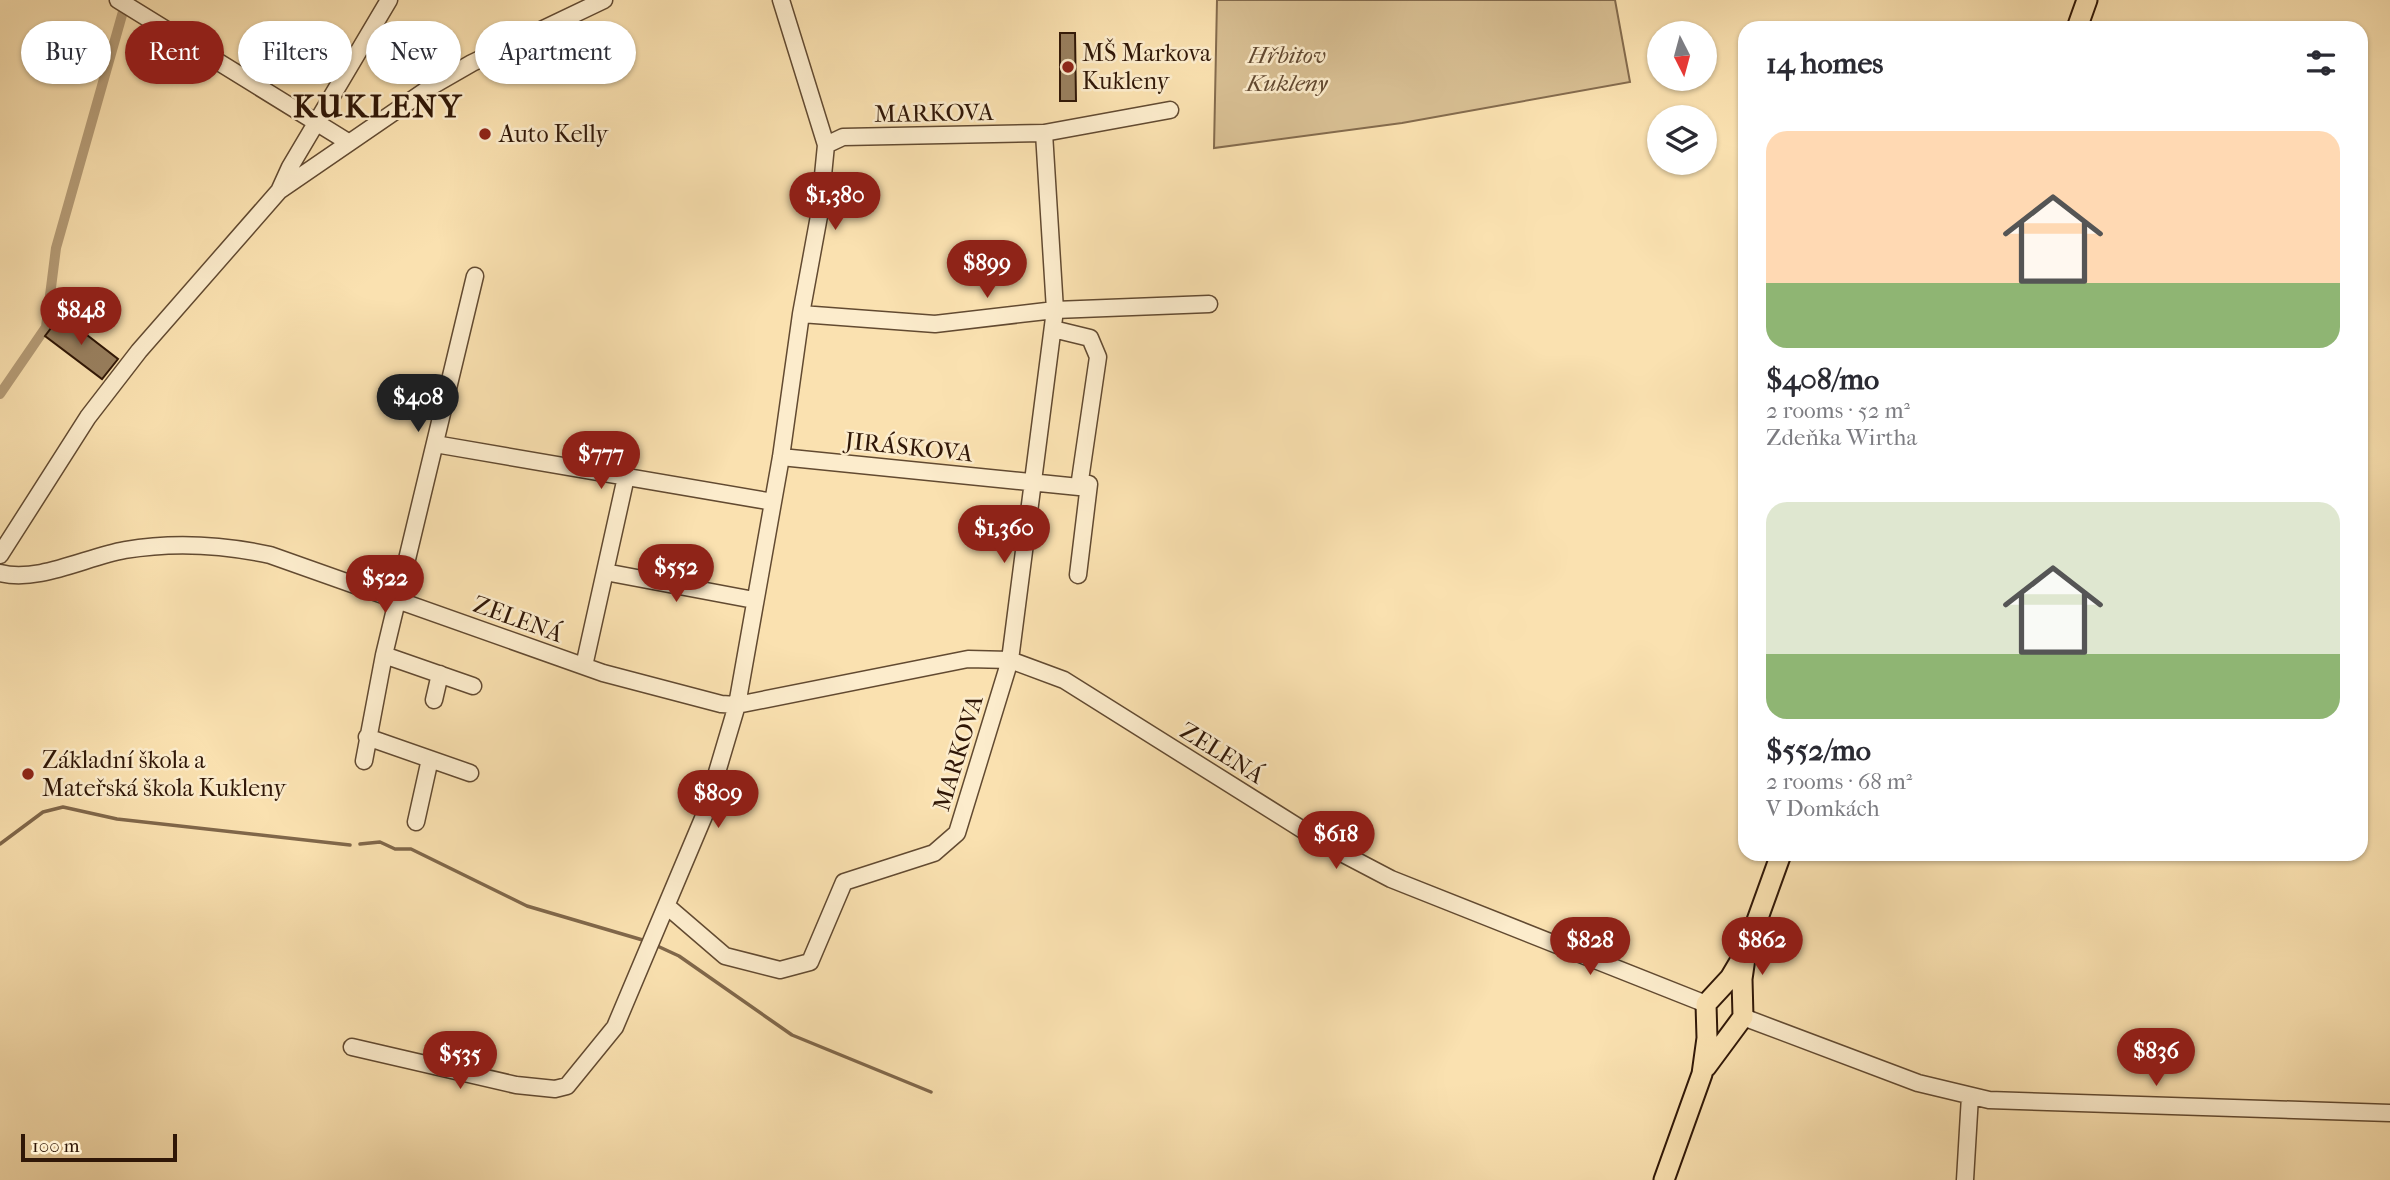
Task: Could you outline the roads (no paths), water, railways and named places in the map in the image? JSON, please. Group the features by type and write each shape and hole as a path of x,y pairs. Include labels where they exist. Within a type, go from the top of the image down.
{"main road":[{"path":"2080,21 2087,0"},
{"path":"1664,1180 1702,1074 1709,1005 1746,951 1778,861"},
{"path":"1702,1074 1740,1014 1746,951"},
{"path":"1709,1005 1732,992 1740,1014"},
{"path":"1709,1005 1718,1029 1740,1014"}],"street":[{"path":"279,191 290,167 319,123 389,0"},
{"path":"0,555 102,399 139,351 279,191 348,142 472,62 604,0"},
{"path":"352,1047 529,1088 555,1089 567,1086 615,1027 668,907 704,816 737,705 781,457 819,216 826,145 781,0"},
{"path":"125,4 348,142"},
{"name":"MARKOVA","path":"826,145 842,137 1044,133 1170,110"},
{"name":"MARKOVA","path":"668,907 725,956 780,970 810,962 844,882 934,853 957,833 1010,660 1053,329 1055,310 1044,133"},
{"path":"364,761 384,655 475,276"},
{"path":"801,318 935,324 1055,310 1209,304"},
{"path":"1033,483 1079,487 1098,357 1090,338 1053,329"},
{"path":"435,444 773,502"},
{"name":"JIRÁSKOVA","path":"781,457 1033,483"},
{"path":"584,666 626,477"},
{"path":"1077,575 1089,484 1080,482"},
{"name":"ZELENÁ","path":"0,573 26,577 109,554 142,548 236,547 270,555 622,680 707,702 737,705 936,663 968,659 1010,660 1064,680 1330,847 1391,879 1709,1005"},
{"path":"605,572 754,600"},
{"path":"384,655 473,686"},
{"path":"433,700 440,674"},
{"path":"367,737 470,773"},
{"path":"416,822 430,759"},
{"path":"1740,1014 1919,1083 1970,1096 2019,1102 2390,1113"},
{"path":"1965,1180 1970,1096"}],"waterway":[{"path":"0,394 46,327 56,248 126,1"},
{"path":"0,844 43,812 63,807 117,819 350,845"},
{"path":"360,844 380,842 395,849 411,849 527,906 646,941"},
{"path":"653,944 679,956 792,1035 931,1092"}],"place":[{"name":"MŠ Markova Kukleny","path":"1068,67"},
{"name":"Auto Kelly","path":"485,134"},
{"name":"Základní škola a Mateřská škola Kukleny","path":"28,774"}],"district":[{"name":"KUKLENY","path":"378,106"}],"park label":[{"name":"Hřbitov Kukleny","path":"1287,69"}]}
